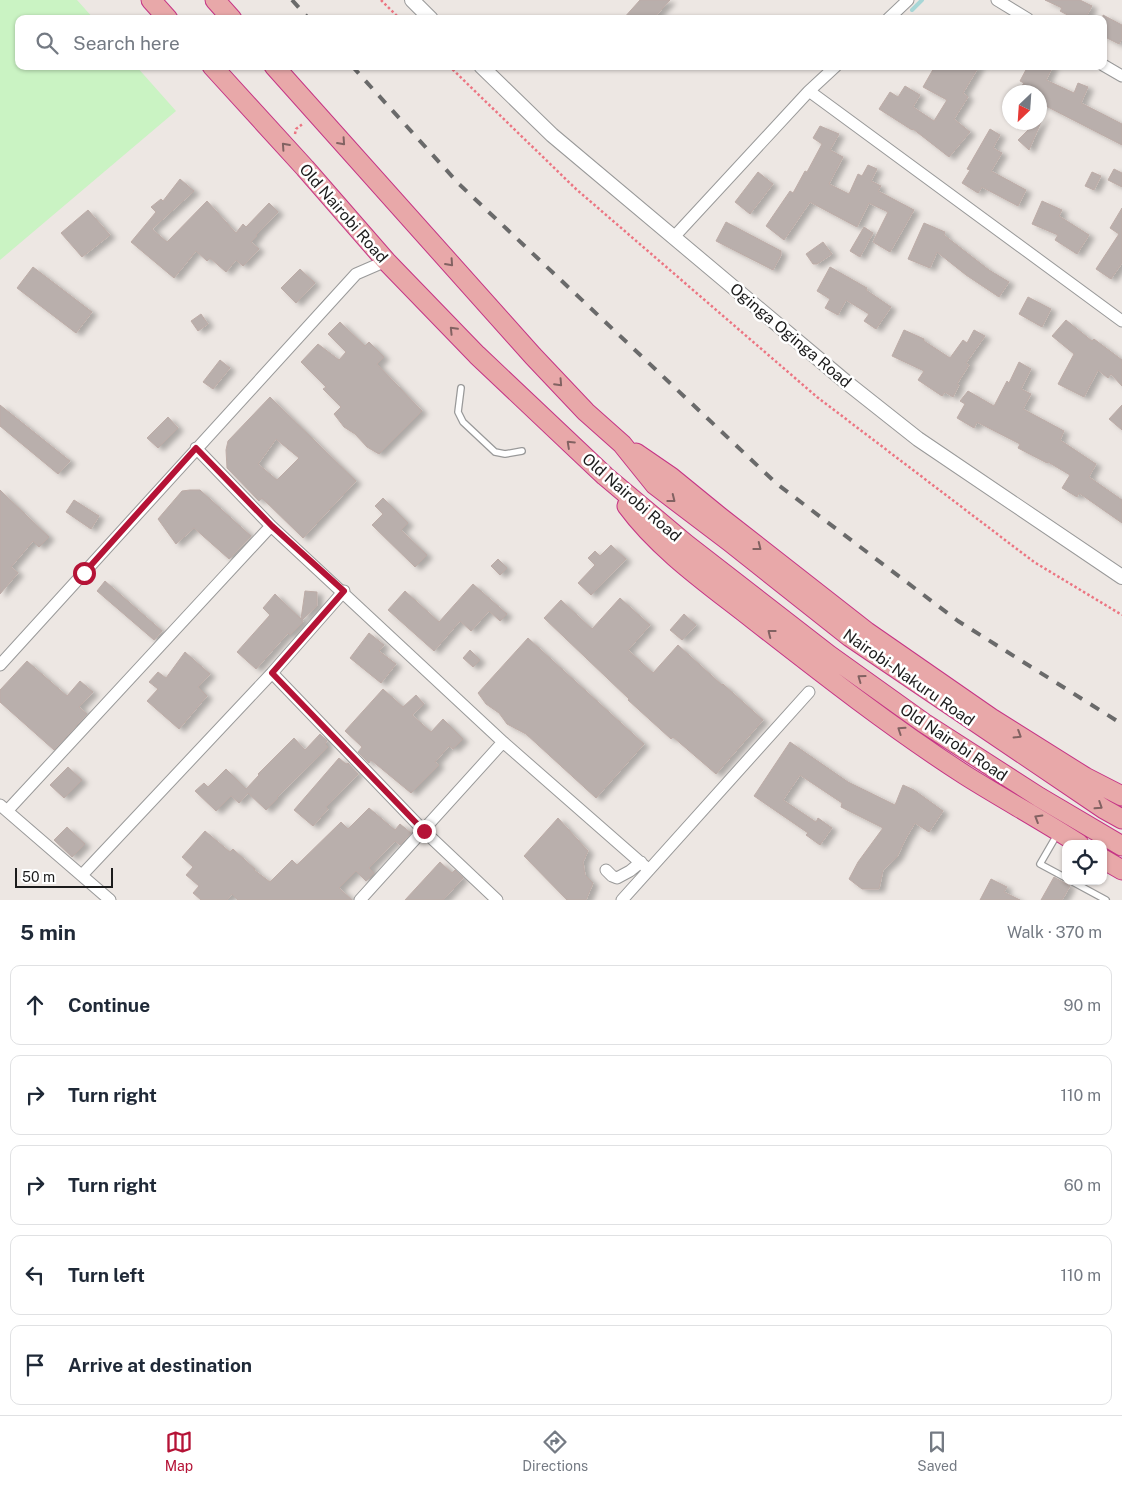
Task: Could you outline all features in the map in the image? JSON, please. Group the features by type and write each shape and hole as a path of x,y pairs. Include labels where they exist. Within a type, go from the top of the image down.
{"highway":[{"path":"151,0 164,15"},
{"path":"215,0 228,15"},
{"name":"Old Nairobi Road","path":"216,70 386,261 477,355 605,476 686,544 828,655 924,723 1039,797 1122,846"},
{"name":"Old Nairobi Road","path":"278,70 533,356 586,412 622,444 655,485 703,523"},
{"path":"622,444 672,477 867,632 991,718 1085,777 1122,796"},
{"path":"605,476 637,520 662,544 702,579 841,688 965,774 1073,840"},
{"name":"Nairobi-Nakuru Road","path":"703,523 730,542 850,637 1104,810 1122,819"},
{"path":"1107,861 1122,870"}],"street":[{"path":"412,0 428,15"},
{"path":"892,15 908,0"},
{"path":"997,0 1021,15"},
{"path":"1107,67 1122,76"},
{"name":"Oginga Oginga Road","path":"485,70 552,135 846,382 918,439 1122,577"},
{"path":"673,238 809,91 832,70"},
{"path":"809,91 1122,321"},
{"path":"0,665 356,274 386,261"},
{"path":"196,448 272,526 344,591 503,742 649,870"},
{"path":"110,900 4,808 272,526"},
{"path":"82,875 272,673 344,591"},
{"path":"272,673 424,831 497,900"},
{"path":"622,900 809,692"},
{"path":"360,900 503,742"},
{"path":"606,870 617,878 641,862"}],"lane":[{"path":"461,388 458,412 463,422 495,452 506,454 522,451"},
{"path":"1059,831 1040,864 1062,876"},
{"path":"1078,885 1106,900"}],"path":[{"path":"381,0 396,15"},
{"path":"453,70 576,189 817,397 1034,562 1122,615"},
{"path":"294,138 296,129 300,125 304,123 310,124"}],"green space":[{"path":"0,0 77,0 90,15 15,15 15,70 140,70 176,111 0,260"}],"building":[{"path":"640,0 670,0 657,15 627,15"},
{"path":"1045,0 1080,0 1092,6 1087,15 1068,15 1060,11 1062,8"},
{"path":"1107,17 1122,25 1122,39 1119,44 1107,38"},
{"path":"933,70 977,70 963,93 968,97 954,119 970,132 949,157 913,129 879,109 890,92 898,97 905,86 920,95 913,107 934,121 947,100 923,87"},
{"path":"1026,70 1051,70 1046,80 1074,93 1078,83 1088,87 1081,103 1122,124 1122,145 1047,107 1047,85 1022,85 1024,83 1020,81"},
{"path":"820,126 839,134 830,150 843,157 829,184 849,194 858,174 862,176 868,165 877,169 871,181 881,186 878,191 914,210 890,252 873,242 888,212 869,203 857,227 810,202 784,240 766,226 790,191 793,193 805,171 807,172 822,144 813,138"},
{"path":"990,129 1000,135 993,148 1002,153 991,171 1026,190 1018,206 982,187 978,193 962,183 970,170 967,169"},
{"path":"1028,130 1038,130 1029,150 1018,140"},
{"path":"1114,169 1122,173 1122,187 1108,180"},
{"path":"758,172 773,184 750,214 735,202"},
{"path":"1092,172 1101,176 1094,190 1085,186"},
{"path":"180,179 194,191 152,229 167,242 207,201 236,233 243,224 246,227 269,203 278,212 251,242 259,249 243,266 236,260 226,272 210,258 207,261 196,251 174,278 131,242 156,212 151,207 161,199 163,201"},
{"path":"1042,201 1062,210 1059,216 1089,235 1077,254 1055,240 1058,235 1032,224"},
{"path":"1122,208 1122,263 1111,279 1096,269 1119,234 1110,228"},
{"path":"88,210 110,235 82,257 61,233"},
{"path":"726,222 781,251 781,255 773,270 716,241"},
{"path":"924,223 945,232 944,235 989,270 1009,282 999,297 966,275 937,252 930,268 908,259"},
{"path":"864,227 873,233 860,257 850,251"},
{"path":"823,242 832,254 817,264 813,264 806,254"},
{"path":"33,267 92,312 76,333 17,288"},
{"path":"830,267 867,288 866,290 891,307 876,329 864,321 869,314 846,300 838,315 825,308 830,299 817,291"},
{"path":"300,269 315,283 296,303 281,288"},
{"path":"1028,297 1051,309 1042,327 1019,314"},
{"path":"201,314 208,324 198,331 191,321"},
{"path":"1066,320 1092,341 1094,339 1122,360 1122,386 1111,374 1108,378 1098,370 1084,397 1058,384 1074,354 1052,336"},
{"path":"340,322 365,346 369,342 384,357 377,364 422,411 379,454 367,447 355,434 344,427 334,414 341,407 323,389 326,387 301,362 318,344 339,360 346,352 328,334"},
{"path":"904,330 924,339 924,341 950,358 963,340 967,343 974,330 985,336 966,363 969,365 957,384 959,385 953,397 945,392 942,396 918,380 924,371 892,356"},
{"path":"220,360 230,368 213,389 203,382"},
{"path":"1019,362 1031,369 1021,389 1031,394 1023,409 1064,431 1060,440 1096,464 1089,477 1122,500 1122,523 1079,493 1077,497 1062,488 1070,475 1018,448 1020,444 977,422 974,428 957,418 965,404 960,401 968,391 994,406 1007,381 1009,383"},
{"path":"270,397 356,481 303,538 262,498 259,501 227,468 226,450 228,441","holes":["276,439 299,458 277,480 258,464"]},
{"path":"0,405 70,461 58,474 0,426"},
{"path":"1122,405 1122,430 1109,419"},
{"path":"168,417 178,428 158,448 147,438"},
{"path":"0,490 49,537 39,547 33,541 11,567 18,573 0,594"},
{"path":"200,490 251,536 229,559 194,528 176,544 158,519 182,491"},
{"path":"383,498 408,523 401,530 427,555 415,567 372,525 383,514 375,506"},
{"path":"74,500 99,516 91,529 66,512"},
{"path":"611,545 626,559 591,595 578,583 595,565 588,558 595,551 600,556"},
{"path":"498,559 507,568 500,575 491,566"},
{"path":"105,581 162,631 154,640 97,591"},
{"path":"473,584 507,614 500,621 489,611 471,631 460,621 434,651 388,610 405,591 439,622"},
{"path":"305,591 317,592 317,606 290,635 288,633 256,669 237,652 270,615 263,608 275,594 301,619"},
{"path":"620,598 650,625 628,650 653,673 678,645 763,720 716,774 673,737 671,739 628,700 544,618 561,600 592,629"},
{"path":"684,614 696,625 682,640 670,630"},
{"path":"369,633 384,645 379,651 396,664 381,683 350,658"},
{"path":"528,638 644,744 596,798 526,734 507,724 499,713 486,704 478,693"},
{"path":"470,650 480,660 473,667 463,658"},
{"path":"185,652 210,674 198,687 207,696 179,729 147,701 158,689 149,682 158,672 166,678"},
{"path":"27,661 67,696 80,681 93,692 79,707 87,714 54,750 0,702 0,690"},
{"path":"383,689 403,707 416,695 424,704 412,715 431,732 443,719 463,739 453,749 449,746 435,762 439,765 411,793 371,760 369,763 358,752 362,747 345,731"},
{"path":"320,734 327,741 325,744 328,747 266,810 248,793 239,803 231,796 216,811 195,791 204,783 208,787 226,769 246,789 258,774 294,738 305,750"},
{"path":"790,742 848,782 895,805 903,785 914,790 943,811 929,832 915,823 897,857 883,870 879,889 862,889 849,879 858,862 883,828 841,807 842,803 800,775 783,800 816,822 818,818 832,828 820,845 806,835 808,833 754,796"},
{"path":"339,758 346,764 348,763 358,774 326,807 328,809 313,826 294,810"},
{"path":"68,767 82,780 64,798 50,785"},
{"path":"369,808 395,830 400,824 411,833 400,845 395,841 369,868 374,873 366,881 356,871 339,888 352,900 238,900 232,894 227,900 201,900 193,893 199,886 186,875 193,867 182,857 205,831 230,852 233,849 254,870 270,882 292,860 297,865 341,822 348,829"},
{"path":"558,818 588,851 583,862 585,875 593,883 586,900 567,900 524,856"},
{"path":"67,827 85,844 72,857 54,840"},
{"path":"440,862 452,873 455,870 463,878 443,900 405,900"},
{"path":"1054,877 1062,882 1062,885 1070,886 1062,900 1041,900"},
{"path":"991,879 1007,887 1004,892 1020,900 980,900"}],"waterway":[{"path":"912,10 922,0"}],"railway":[{"path":"292,0 305,15"},
{"path":"356,70 459,184 777,484 958,621 1122,724"}],"route":[{"path":"84,573 196,448 272,526 344,591 272,673 424,831"}]}
